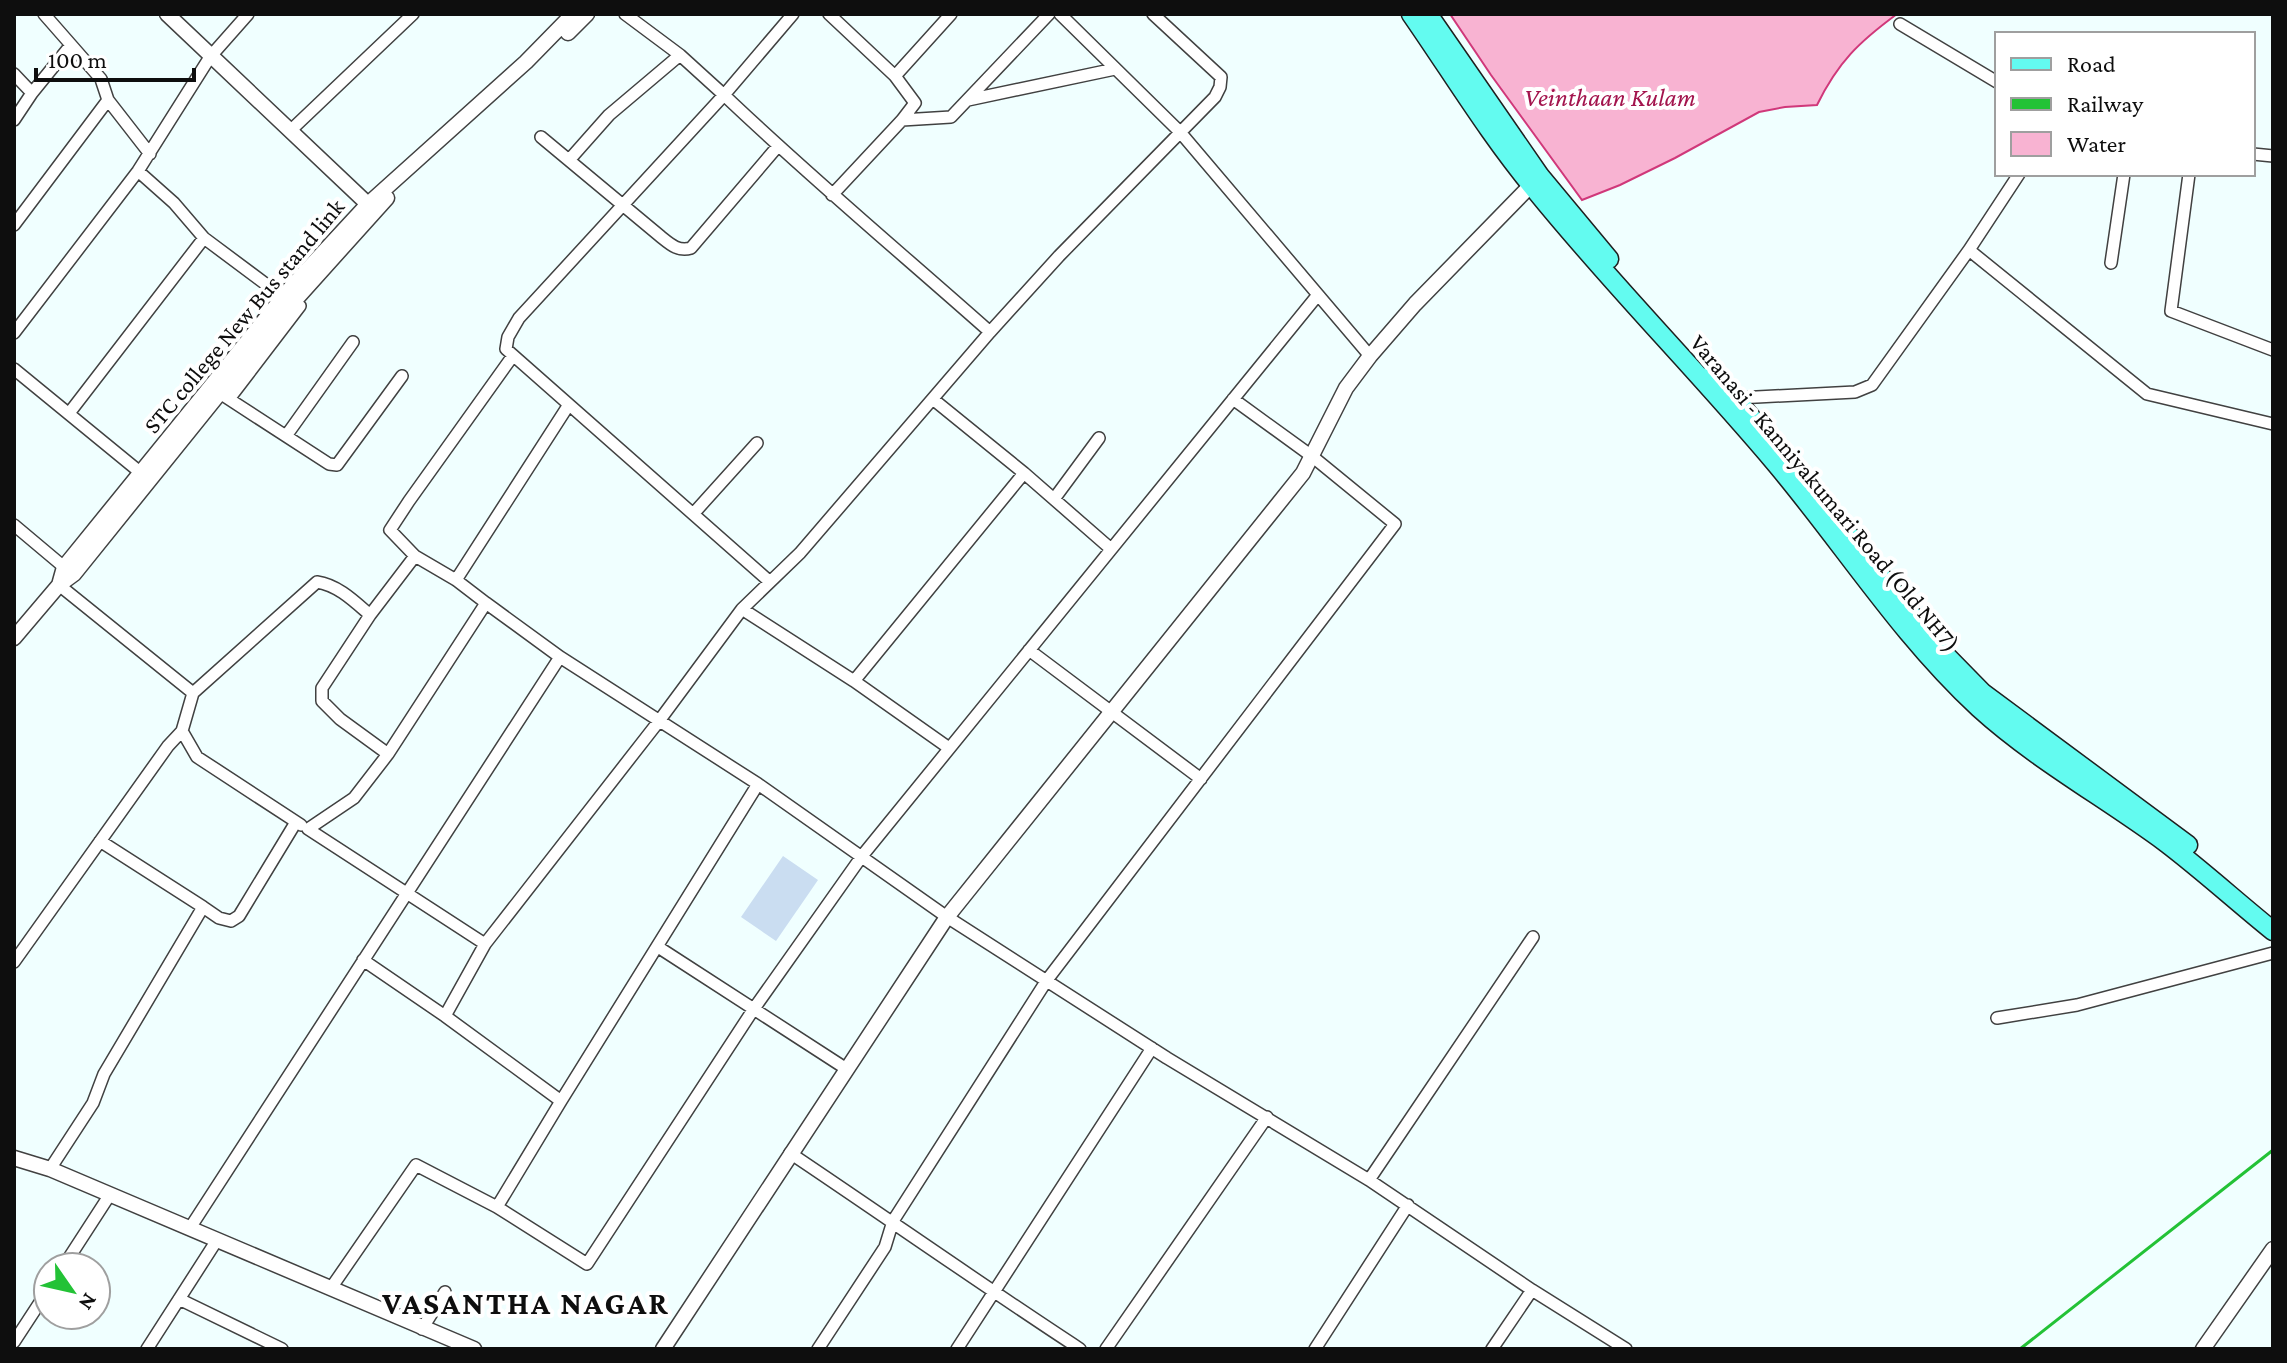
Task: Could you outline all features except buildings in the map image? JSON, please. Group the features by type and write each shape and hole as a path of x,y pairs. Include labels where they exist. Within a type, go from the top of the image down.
{"main road":[{"name":"Varanasi - Kanniyakumari Road (Old NH7)","path":"1411,14 1538,184 1732,402 1933,642 1983,693 2158,820 2273,917"},
{"name":"Varanasi - Kanniyakumari Road (Old NH7)","path":"1428,14 1538,184"},
{"name":"Varanasi - Kanniyakumari Road (Old NH7)","path":"1732,402 1929,657 1982,710 2051,763 2167,843 2273,931"}],"street":[{"path":"44,14 101,79 108,100 150,154"},
{"path":"167,14 371,208"},
{"path":"14,333 138,171 210,57 248,14"},
{"path":"290,131 413,14"},
{"name":"STC college New Bus stand link","path":"14,638 59,585 64,567 141,473 220,394 283,297 573,14"},
{"path":"193,693 59,585 74,574 371,208 587,14"},
{"path":"625,14 680,55 832,195 858,214 990,332"},
{"path":"769,581 506,349 508,337 519,318 724,95 793,14"},
{"path":"829,14 843,19 915,103 832,195"},
{"path":"895,76 951,14"},
{"path":"902,120 951,117 1049,14"},
{"path":"1060,14 1180,132 1370,356"},
{"path":"445,1016 485,944 742,609 800,553 1059,256 1215,97 1221,77 1153,14"},
{"path":"1900,24 1995,81"},
{"path":"14,120 71,45"},
{"path":"570,159 609,115 680,55"},
{"path":"968,100 1115,69"},
{"path":"14,74 32,93"},
{"path":"14,225 108,100"},
{"path":"541,137 674,247 684,250 691,248 778,146"},
{"path":"138,171 174,203 204,238 283,297"},
{"path":"1732,402 1855,392 1872,385 2018,176"},
{"path":"2111,263 2124,176"},
{"path":"2189,176 2171,311 2273,350"},
{"path":"1316,460 1337,403 1370,356 1415,304 1538,184"},
{"path":"672,1349 845,1068 950,919 1316,460 1366,375 1538,184"},
{"path":"70,412 204,238"},
{"path":"1969,250 2147,394 2273,424"},
{"path":"331,1288 416,1165 497,1207 587,1264 753,1010 862,856 1317,296"},
{"path":"220,394 300,306"},
{"path":"286,436 353,342"},
{"path":"512,357 390,530 415,556 456,580 560,657 758,784 950,919 1152,1048 1369,1180 1626,1349"},
{"path":"14,369 141,473"},
{"path":"220,394 329,464 337,465 402,376"},
{"path":"818,1349 885,1247 893,1221 1047,980 1395,524 1316,460 1233,399"},
{"path":"934,400 1111,549"},
{"path":"456,580 568,406"},
{"path":"1054,499 1099,438"},
{"path":"694,513 757,443"},
{"path":"854,681 1024,473"},
{"path":"14,525 64,567"},
{"path":"388,754 340,719 322,701 322,688 370,615 415,556"},
{"path":"14,962 168,746 182,731 193,693 317,582 344,593 370,615"},
{"path":"308,829 354,798 388,754 486,603"},
{"path":"742,609 854,681 949,748"},
{"path":"1029,650 1201,779"},
{"path":"190,1228 560,657"},
{"path":"182,731 197,757 485,944"},
{"path":"497,1207 758,784"},
{"path":"100,841 219,918 231,921 239,916 296,822"},
{"path":"50,1169 93,1103 104,1074 203,907"},
{"path":"663,1349 950,919"},
{"path":"1369,1180 1533,937"},
{"path":"658,947 845,1068"},
{"path":"1997,1018 2077,1005 2273,953"},
{"path":"363,960 561,1101"},
{"path":"957,1349 1152,1048"},
{"path":"1106,1349 1267,1117"},
{"path":"793,1155 1080,1349"},
{"path":"14,1158 50,1169 474,1349"},
{"path":"73,1251 109,1196"},
{"path":"1315,1349 1408,1205"},
{"path":"147,1349 217,1240"},
{"path":"2203,1349 2273,1249"},
{"path":"1492,1349 1532,1290"},
{"path":"422,1329 445,1292"},
{"path":"179,1299 259,1344 282,1349"},
{"path":"14,1342 32,1314"}],"shaded area":[{"path":"783,856 818,880 776,941 741,917"}],"water":[{"name":"Veinthaan Kulam","path":"1450,14 1897,14 1851,54 1817,105 1759,112 1675,158 1582,200"}],"railway":[{"path":"2020,1349 2273,1150"}],"district":[{"name":"VASANTHA NAGAR","path":"526,1303"}]}
